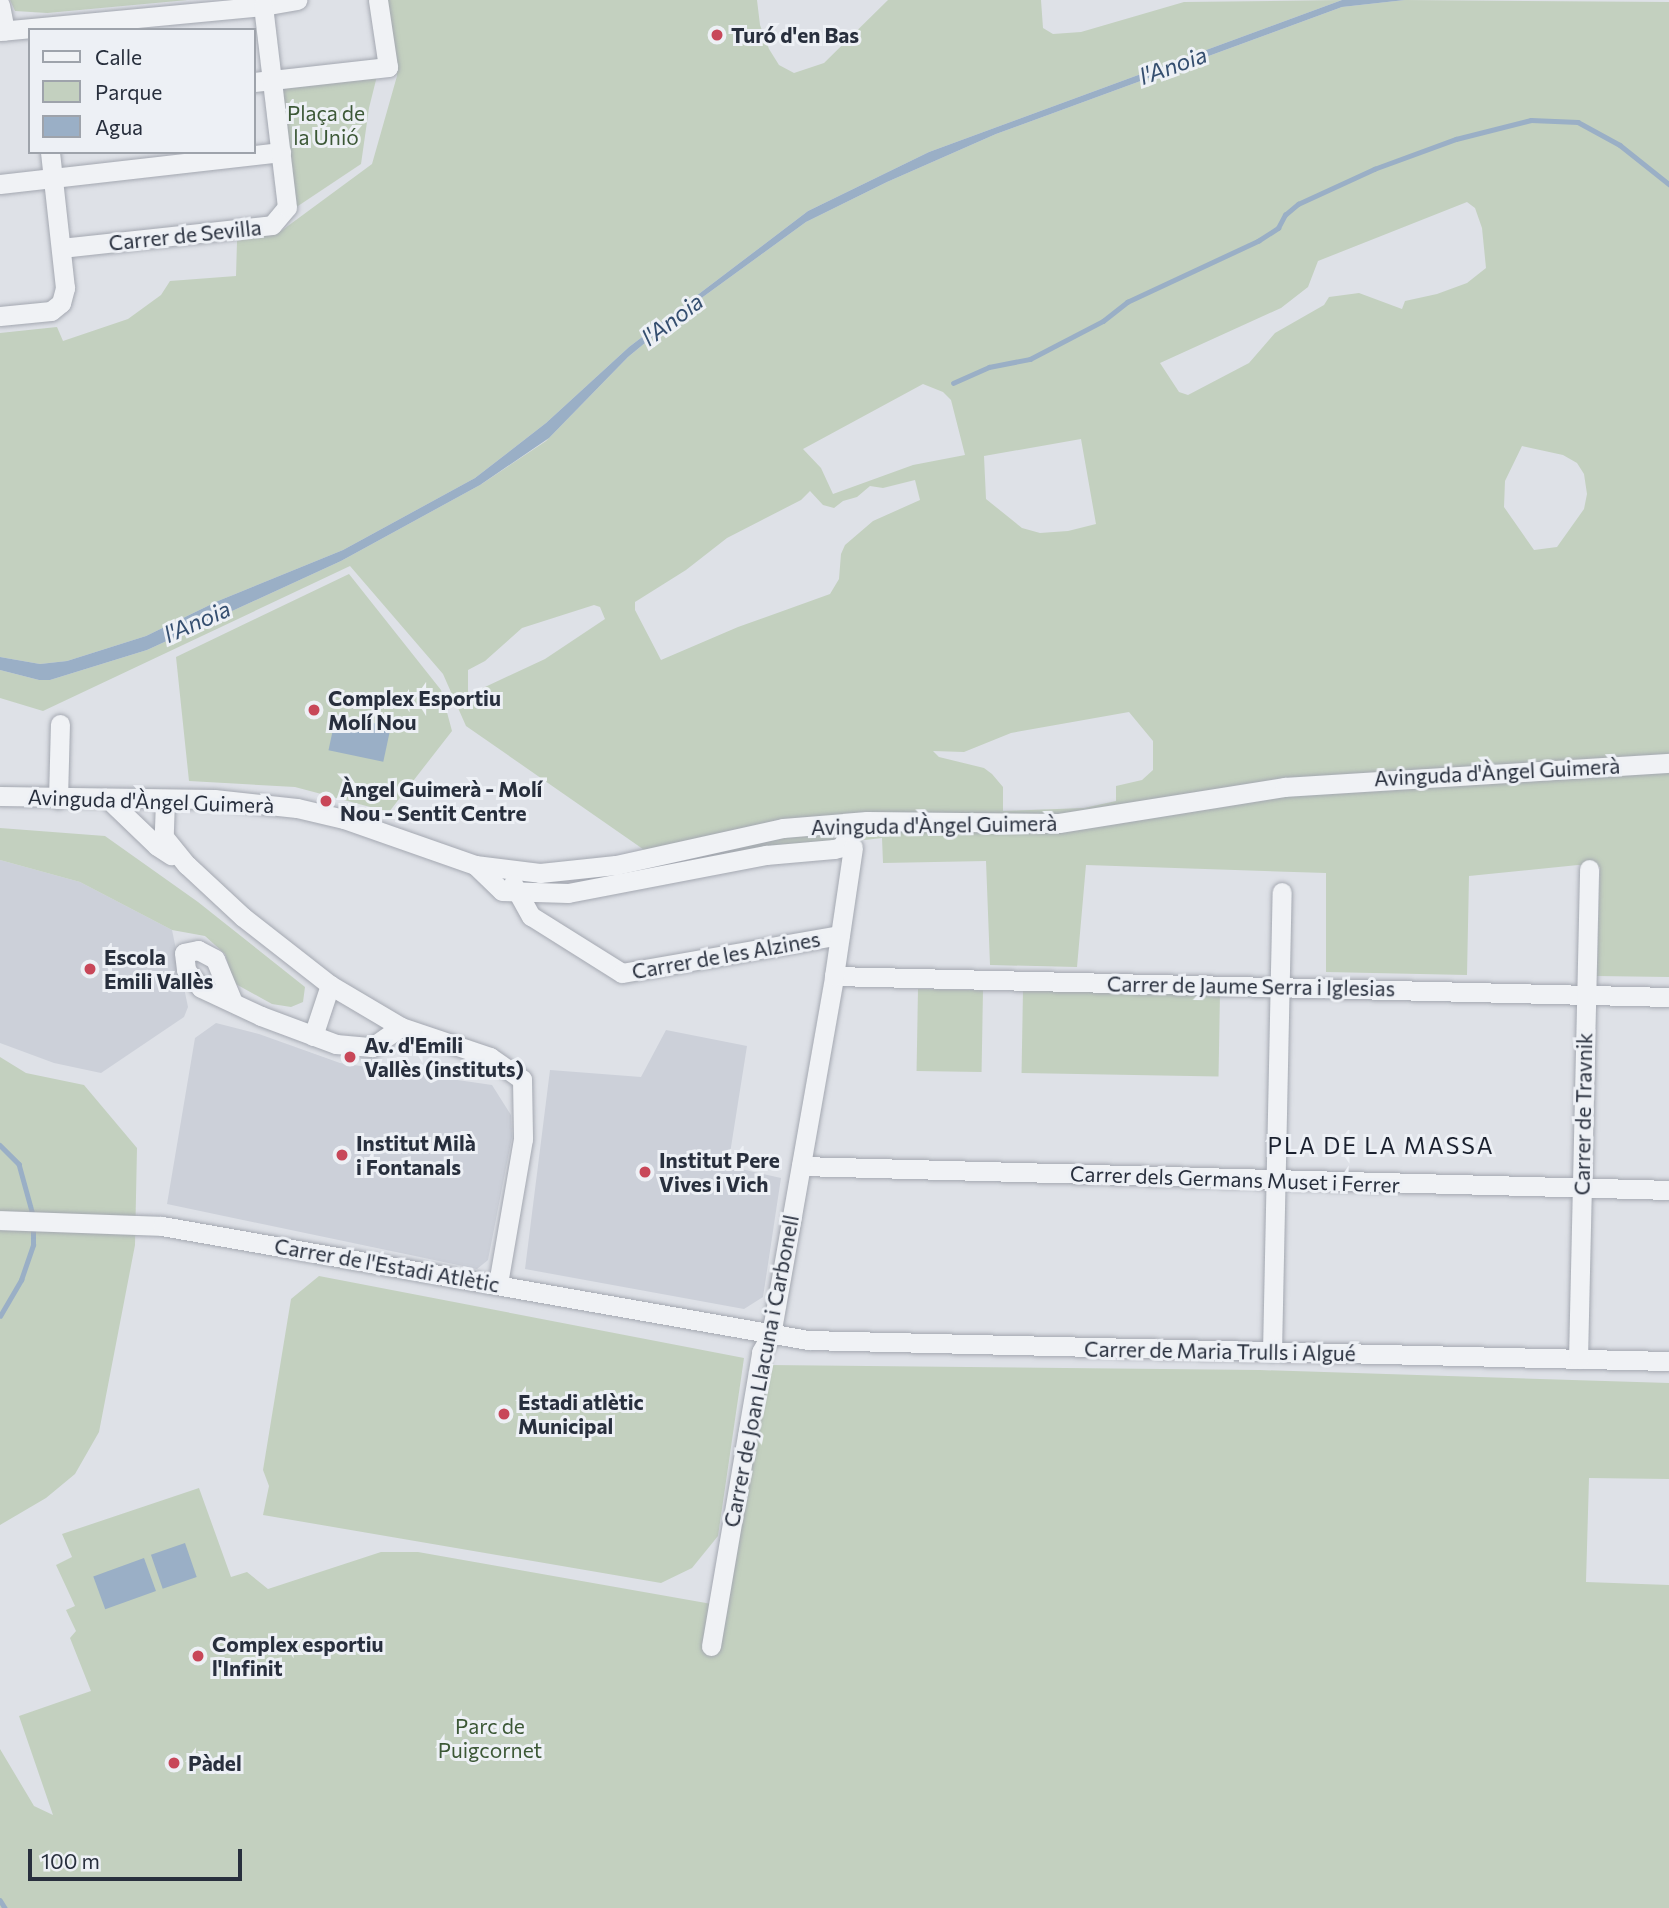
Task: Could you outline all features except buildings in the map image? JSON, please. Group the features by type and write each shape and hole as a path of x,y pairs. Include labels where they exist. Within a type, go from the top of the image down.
{"street":[{"path":"47,28 263,6 297,0"},
{"path":"263,81 388,67 378,0"},
{"path":"0,5 3,31 28,30"},
{"name":"Carrer de Sevilla","path":"61,248 272,225 287,207 281,152 263,81 263,6"},
{"path":"0,184 281,152"},
{"path":"0,316 51,311 61,303 65,288 51,154"},
{"path":"58,799 60,724"},
{"name":"Avinguda d'Àngel Guimerà","path":"0,796 253,802 319,811 475,865 515,882 616,864 783,828 845,837 867,821 1059,823 1297,785 1669,763"},
{"path":"109,800 157,846 187,865"},
{"path":"165,800 164,837 187,865 243,917 330,985 401,1027 490,1057 522,1079 523,1139 498,1284"},
{"name":"Carrer de Joan Llacuna i Carbonell","path":"711,1646 761,1352 771,1335 834,976 840,935 845,837 866,843 867,821"},
{"name":"Carrer de Travnik","path":"1578,1359 1589,869"},
{"name":"Carrer de les Alzines","path":"515,882 531,916 622,973 840,935"},
{"path":"1272,1352 1282,892"},
{"name":"Carrer de Jaume Serra i Iglesias","path":"834,976 1669,998"},
{"path":"313,1036 330,985"},
{"path":"232,1000 261,1016 336,1044 372,1047 401,1027"},
{"name":"Carrer dels Germans Muset i Ferrer","path":"801,1166 1669,1190"},
{"name":"Carrer de l'Estadi Atlètic","path":"0,1220 141,1224 498,1284 771,1335"},
{"name":"Carrer de Maria Trulls i Algué","path":"771,1335 808,1340 1669,1361"}],"shaded area":[{"name":"Escola Emili Vallès","path":"0,860 80,882 172,930 188,1007 184,1017 101,1073 54,1063 0,1043"},
{"name":"Institut Milà i Fontanals","path":"216,1023 259,1034 340,1063 492,1085 511,1115 512,1137 488,1260 477,1269 167,1204 195,1038"},
{"name":"Institut Pere Vives i Vich","path":"666,1030 747,1046 728,1166 781,1178 763,1297 744,1309 525,1269 550,1070 641,1077"}],"green space":[{"path":"10,0 188,0 47,13 15,11"},
{"path":"386,0 757,0 760,25 769,49 779,65 794,73 824,63 888,0 1041,0 1043,28 1053,34 1081,32 1184,2 1342,0 929,152 808,211 629,347 546,423 475,478 343,550 218,601 146,636 67,661 40,664 0,657 0,333 57,327 63,341 128,319 161,295 170,281 236,276 237,241 277,234 372,164 397,76"},
{"path":"1405,0 1669,2 1669,977 1597,976 1600,867 1578,865 1469,876 1467,975 1326,972 1326,873 1086,865 1077,967 990,965 986,861 883,863 882,838 663,863 466,726 443,674 350,566 43,711 0,698 0,670 39,680 50,680 147,650 341,561 480,485 546,441 628,357 685,310 806,222 887,182 996,134 1342,7","holes":["1467,202 1475,208 1482,228 1486,268 1467,283 1437,294 1405,301 1402,309 1359,293 1329,297 1324,305 1275,333 1249,363 1188,395 1179,392 1160,363 1281,308 1308,287 1318,261","923,384 943,392 951,400 965,455 913,465 833,494 821,468 803,449","1081,439 1096,524 1068,531 1040,533 1022,528 986,499 984,456","1522,446 1563,455 1577,463 1584,474 1587,494 1584,509 1557,547 1534,550 1504,507 1505,481","915,480 920,500 873,521 845,545 841,554 839,579 830,594 738,627 661,660 635,610 635,602 686,570 727,538 801,500 810,491 823,505 834,508 843,501 857,497 870,486 883,488","594,605 600,607 605,619 545,659 468,695 468,670 485,661 522,628","1129,712 1153,741 1153,770 1142,780 1116,786 1116,801 1084,808 1003,811 1003,787 992,774 984,768 939,757 933,751 964,752 1011,733"]},
{"name":"Plaça de la Unió","path":"377,76 369,108 361,164 292,210 281,89"},
{"name":"Complex Esportiu Molí Nou","path":"349,574 441,690 452,731 389,812 295,787 189,781 176,657"},
{"path":"0,828 105,836 198,902 305,987 303,1002 291,1007 272,1004 234,983 225,954 205,936 172,930 80,882 0,860"},
{"path":"918,989 983,990 982,1072 917,1071"},
{"path":"1023,990 1220,993 1219,1076 1022,1073"},
{"path":"0,1057 26,1073 84,1085 137,1148 135,1245 99,1432 75,1474 46,1498 0,1525"},
{"name":"Estadi atlètic Municipal","path":"319,1276 744,1358 718,1536 692,1568 661,1583 263,1515 269,1486 263,1470 291,1299"},
{"name":"Parc de Puigcornet","path":"768,1365 1260,1370 1669,1383 1669,1479 1589,1478 1586,1582 1669,1585 1669,1908 0,1908 0,1749 34,1806 53,1815 19,1716 91,1691 70,1638 76,1631 66,1610 75,1606 56,1565 72,1557 62,1534 199,1488 231,1577 247,1572 268,1589 381,1552 418,1552 723,1606"}],"water":[{"name":"l'Anoia","path":"1342,0 1405,0 1342,7 996,134 887,182 806,222 685,310 628,357 549,438 480,485 341,561 147,650 50,680 39,680 0,670 0,657 40,664 67,661 146,636 218,601 343,550 475,478 546,423 629,347 808,211 929,152"},
{"path":"336,715 391,727 383,762 329,750"},
{"path":"185,1543 197,1577 163,1589 151,1555"},
{"path":"144,1558 156,1591 105,1609 93,1576"}],"waterway":[{"path":"953,383 989,367 1030,359 1103,321 1127,302 1258,241 1278,228 1285,215 1298,204 1374,169 1456,139 1531,120 1578,122 1620,145 1669,184"},
{"path":"0,1145 19,1164 33,1215"},
{"path":"0,1316 21,1280 33,1245 33,1227"},
{"path":"0,1900 5,1908"}],"place":[{"name":"Turó d'en Bas","path":"717,35"},
{"name":"Complex Esportiu Molí Nou","path":"314,710"},
{"name":"Àngel Guimerà - Molí Nou - Sentit Centre","path":"326,801"},
{"name":"Escola Emili Vallès","path":"90,969"},
{"name":"Av. d'Emili Vallès (instituts)","path":"350,1057"},
{"name":"Institut Milà i Fontanals","path":"342,1155"},
{"name":"Institut Pere Vives i Vich","path":"645,1172"},
{"name":"Estadi atlètic Municipal","path":"504,1414"},
{"name":"Complex esportiu l'Infinit","path":"198,1656"},
{"name":"Pàdel","path":"174,1763"}],"district":[{"name":"PLA DE LA MASSA","path":"1381,1145"}]}
